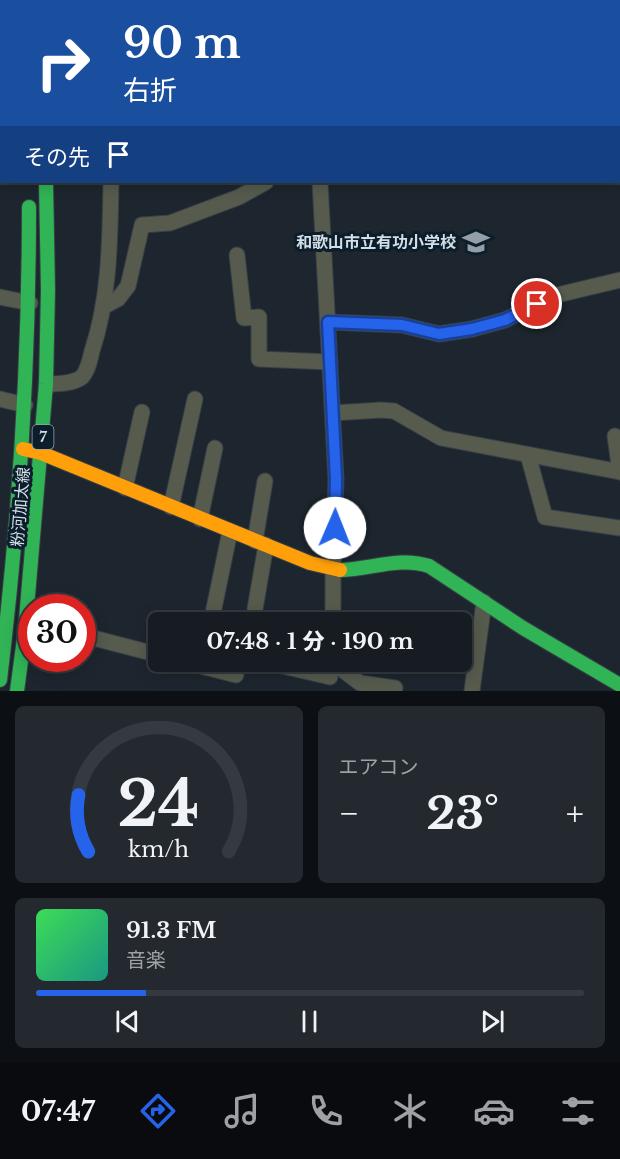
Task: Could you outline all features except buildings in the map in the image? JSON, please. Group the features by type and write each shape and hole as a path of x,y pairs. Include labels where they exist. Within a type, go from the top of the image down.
{"main road":[{"name":"粉河加太線","path":"31,594 46,384 48,290 46,183"},
{"name":"粉河加太線","path":"0,680 25,405 30,303 29,197"},
{"path":"22,449 41,453 310,563 333,569 365,568 404,561 419,561 620,686"},
{"name":"粉河加太線","path":"17,691 20,672"}],"street":[{"path":"46,384 60,384 79,379 86,372 98,335 110,243 111,183"},
{"path":"103,307 118,299 129,286 142,225 170,223 239,197 264,183"},
{"path":"320,183 336,479 333,612"},
{"path":"237,255 244,318 259,317 259,359 330,362"},
{"path":"328,322 402,325 439,334 472,329 505,320 554,296 620,280"},
{"path":"0,297 30,303"},
{"path":"0,399 25,405"},
{"path":"171,507 195,399"},
{"path":"333,413 394,411 441,438 620,472 615,436"},
{"path":"125,488 142,412"},
{"path":"200,519 215,448"},
{"path":"528,454 545,517 620,528"},
{"path":"255,609 264,481"},
{"path":"213,612 230,531"},
{"path":"472,691 484,602"},
{"path":"96,638 148,652"},
{"path":"224,672 236,675"},
{"path":"331,673 360,683 395,688"}],"traffic: fast":[{"path":"17,691 25,631 46,384 48,290 46,183"},
{"path":"0,680 13,562 22,444 29,207"},
{"path":"340,570 406,562 429,566 523,628 620,685"}],"traffic: slow":[{"path":"23,449 41,453 310,563 340,570"}],"place":[{"name":"和歌山市立有功小学校","path":"476,242"}],"route":[{"path":"335,528 336,479 328,322 402,325 439,334 472,329 505,320 537,304"}]}
